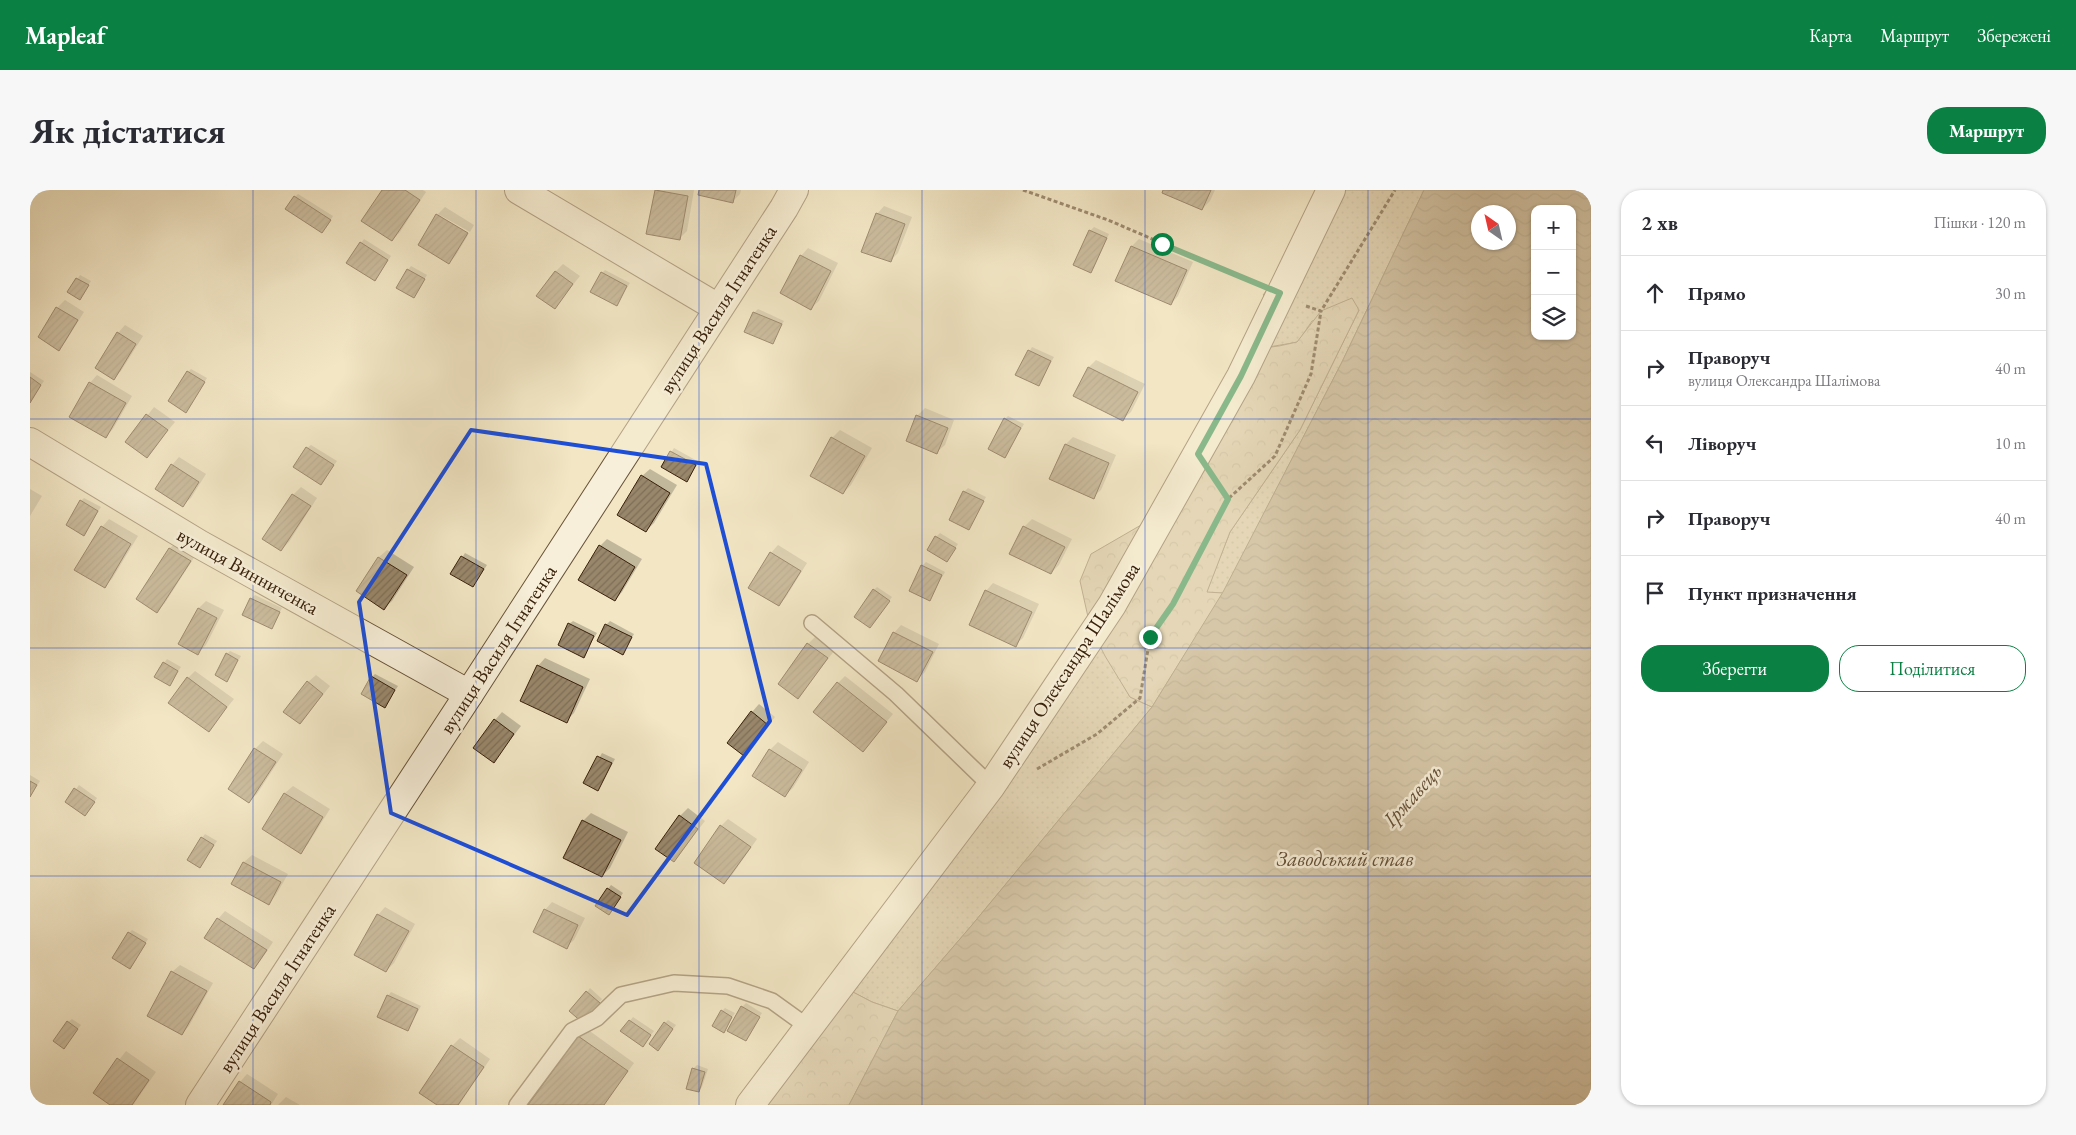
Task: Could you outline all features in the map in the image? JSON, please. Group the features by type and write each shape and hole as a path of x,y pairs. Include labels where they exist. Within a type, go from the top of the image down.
{"street":[{"path":"519,190 718,308"},
{"name":"вулиця Василя Ігнатенка","path":"200,1105 469,694 794,190"},
{"name":"вулиця Олександра Шалімова","path":"750,1105 991,786 1112,605 1241,376 1331,190"},
{"name":"вулиця Винниченка","path":"30,442 199,544 469,694"}],"lane":[{"path":"812,623 896,694 991,786"},
{"path":"517,1105 572,1030 597,1018 621,995 674,983 728,986 772,1001 808,1027"}],"path":[{"path":"1023,190 1108,220 1280,293"},
{"path":"1033,771 1097,734 1140,698 1150,637 1173,604 1228,499 1275,456 1311,374 1321,310 1395,190"},
{"path":"1308,308 1321,310"},
{"path":"1198,454 1228,499"}],"highlighted area":[{"path":"471,430 706,464 770,721 627,915 391,813 359,602"}],"green space":[{"path":"1318,190 1424,190 1342,362 1223,593 1206,593 1230,532 1300,430 1359,310 1312,321 1298,342 1263,348 1281,310 1263,295 1279,275"},
{"path":"1352,298 1359,310 1300,430 1230,532 1207,592 1223,593 1152,707 1130,697 1105,656 1090,626 1080,581 1091,554 1148,521 1239,351 1297,342 1321,311"},
{"path":"1096,637 1130,697 1152,707 972,925 898,1011 872,1002 851,991"},
{"path":"851,991 872,1002 898,1011 849,1105 767,1105"}],"water":[{"name":"Заводський став","path":"1424,190 1591,190 1591,1105 849,1105 898,1011 972,925 1152,707 1223,592 1342,362"}],"building":[{"path":"382,190 405,190 420,200 392,241 361,221"},
{"path":"655,190 688,196 680,240 646,234"},
{"path":"699,190 736,190 733,203 698,195"},
{"path":"1163,190 1211,190 1202,210 1162,193"},
{"path":"294,196 331,220 322,233 285,209"},
{"path":"876,213 905,224 891,262 861,252"},
{"path":"436,214 468,233 449,264 418,245"},
{"path":"1089,230 1107,238 1091,273 1073,265"},
{"path":"360,242 388,260 375,281 346,263"},
{"path":"1131,246 1187,270 1171,305 1115,281"},
{"path":"800,255 831,271 811,310 780,293"},
{"path":"407,269 425,279 414,298 396,288"},
{"path":"555,271 573,284 555,309 536,296"},
{"path":"601,272 627,286 617,306 590,292"},
{"path":"76,278 89,285 80,300 67,292"},
{"path":"56,307 78,320 59,351 38,337"},
{"path":"753,312 782,324 773,344 744,332"},
{"path":"117,332 136,344 114,380 95,368"},
{"path":"1028,350 1051,361 1039,386 1015,375"},
{"path":"1088,367 1138,392 1123,421 1073,396"},
{"path":"187,371 205,382 186,413 168,401"},
{"path":"30,377 41,385 30,403"},
{"path":"89,382 126,403 106,438 69,417"},
{"path":"146,414 168,430 147,458 125,442"},
{"path":"916,415 948,428 937,454 906,441"},
{"path":"1004,418 1021,428 1005,458 988,449"},
{"path":"831,437 865,456 843,494 810,476"},
{"path":"1065,444 1109,463 1094,499 1049,479"},
{"path":"306,447 334,465 321,485 293,467"},
{"path":"670,451 696,465 687,482 661,467"},
{"path":"171,464 199,482 183,507 155,489"},
{"path":"641,475 670,493 646,532 617,515"},
{"path":"963,491 984,501 969,530 949,520"},
{"path":"292,494 311,506 281,551 262,539"},
{"path":"80,500 98,511 84,536 66,525"},
{"path":"101,526 131,544 105,588 74,570"},
{"path":"1023,526 1065,547 1051,574 1009,554"},
{"path":"935,536 956,548 947,562 927,550"},
{"path":"599,545 635,567 615,601 578,580"},
{"path":"169,548 191,561 157,613 136,599"},
{"path":"770,552 801,571 779,606 748,588"},
{"path":"461,556 484,569 473,587 450,574"},
{"path":"378,557 407,575 384,610 356,591"},
{"path":"921,565 942,575 930,601 909,591"},
{"path":"873,589 890,601 870,628 854,617"},
{"path":"985,590 1032,612 1016,647 969,625"},
{"path":"250,598 280,612 272,629 242,615"},
{"path":"198,608 217,618 198,655 178,644"},
{"path":"568,623 594,636 584,658 558,645"},
{"path":"605,624 632,637 623,655 597,641"},
{"path":"893,632 933,652 917,682 878,661"},
{"path":"807,643 828,658 798,699 778,684"},
{"path":"226,653 238,660 227,682 215,675"},
{"path":"163,662 178,671 170,686 154,677"},
{"path":"537,665 583,687 567,723 520,701"},
{"path":"371,676 395,690 385,708 361,694"},
{"path":"187,677 227,707 209,732 168,703"},
{"path":"307,681 323,694 300,724 283,712"},
{"path":"837,682 887,722 863,752 813,712"},
{"path":"751,711 768,725 744,756 727,743"},
{"path":"494,719 514,734 494,763 473,748"},
{"path":"254,748 276,762 249,803 228,789"},
{"path":"769,749 802,770 785,797 752,776"},
{"path":"597,756 612,763 598,791 583,783"},
{"path":"30,781 37,785 30,797"},
{"path":"74,788 95,802 85,816 65,802"},
{"path":"284,793 323,817 301,854 262,829"},
{"path":"679,815 698,829 674,862 655,849"},
{"path":"582,820 621,840 602,877 563,858"},
{"path":"720,825 751,847 724,884 694,863"},
{"path":"201,837 214,845 200,868 187,860"},
{"path":"243,862 281,882 269,905 231,884"},
{"path":"607,888 621,897 609,915 595,906"},
{"path":"544,909 578,925 567,949 533,932"},
{"path":"377,914 409,931 386,972 354,955"},
{"path":"217,918 267,950 254,969 204,938"},
{"path":"128,932 146,943 130,969 112,958"},
{"path":"171,971 207,991 182,1035 147,1016"},
{"path":"586,991 600,1003 583,1023 569,1011"},
{"path":"387,995 418,1009 408,1031 377,1017"},
{"path":"741,1006 760,1017 746,1041 727,1031"},
{"path":"721,1010 732,1017 724,1033 712,1026"},
{"path":"629,1020 651,1035 643,1047 620,1031"},
{"path":"67,1021 78,1029 64,1049 53,1041"},
{"path":"664,1022 673,1029 658,1051 649,1044"},
{"path":"578,1036 628,1071 604,1105 528,1105"},
{"path":"451,1045 484,1067 458,1105 437,1105 419,1093"},
{"path":"117,1058 149,1080 132,1105 110,1105 93,1093"},
{"path":"692,1068 705,1072 699,1092 686,1089"},
{"path":"239,1081 271,1102 270,1105 223,1105"}],"route":[{"path":"1150,637 1173,604 1228,499 1198,454 1241,376 1280,293 1162,244"}],"water label":[{"name":"Іржавець","path":"1412,795"}]}
